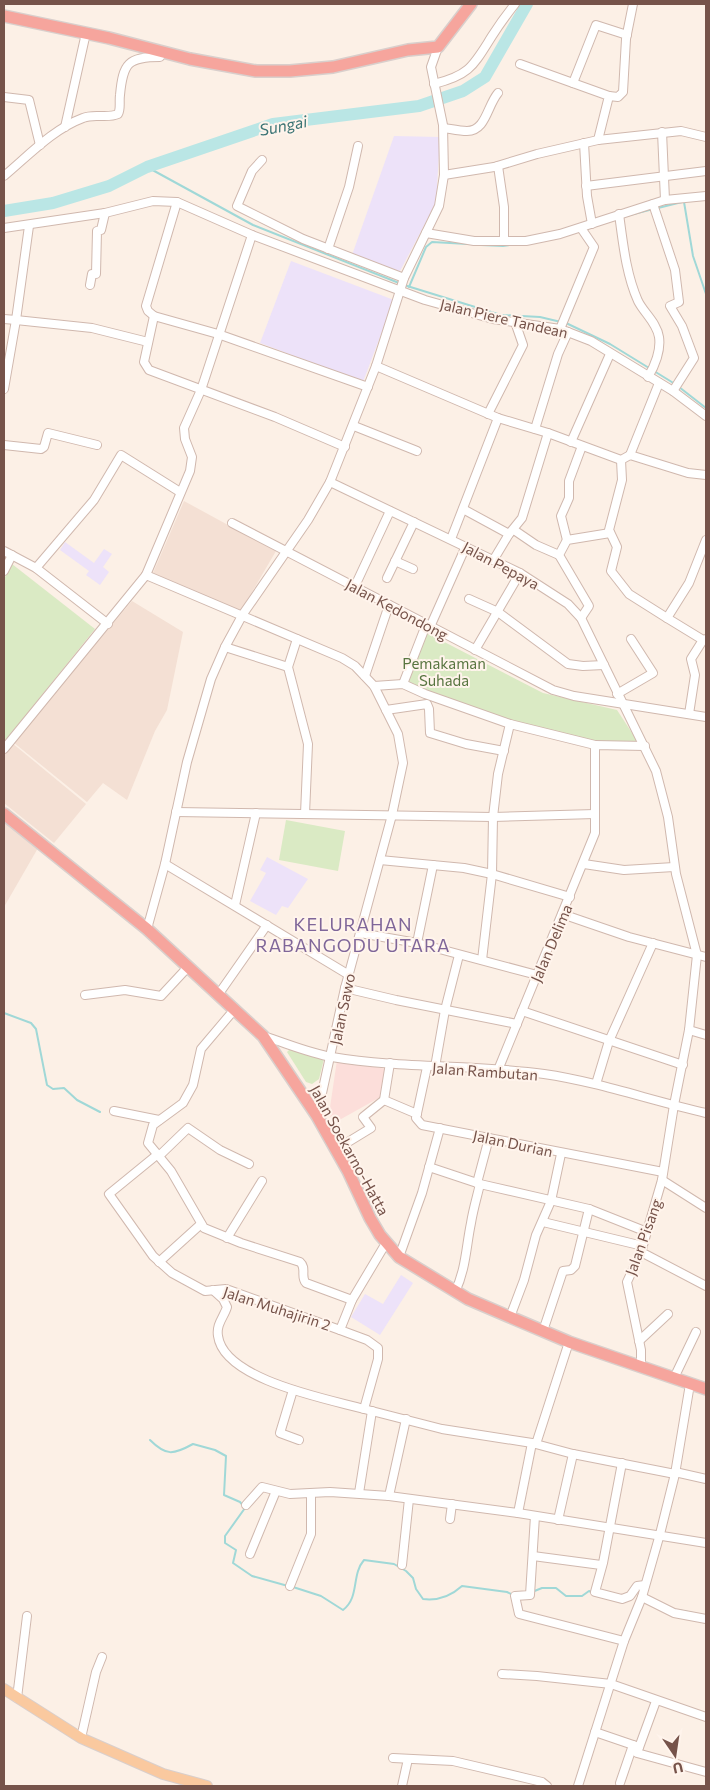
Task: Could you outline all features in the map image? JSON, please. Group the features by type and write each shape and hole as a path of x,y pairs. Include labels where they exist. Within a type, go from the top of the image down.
{"highway":[{"path":"4,16 86,33 162,53 256,71 290,71 333,67 408,50 438,47 471,4"},
{"name":"Jalan Soekarno-Hatta","path":"4,814 147,929 263,1036 317,1116 370,1218 386,1243 399,1257 455,1292 510,1318 569,1342 706,1389"}],"main road":[{"path":"4,1689 81,1738 178,1782 207,1786"}],"street":[{"path":"434,86 458,76 477,62 515,4"},
{"path":"520,64 618,98 623,92 627,35 633,4"},
{"path":"574,83 596,25 627,35"},
{"path":"65,127 86,33"},
{"path":"147,929 165,864 187,762 211,679 224,647 243,614 284,552 308,520 330,482 354,426 403,285 439,206 444,175 444,126 431,67 438,47"},
{"path":"4,176 40,145 65,127 84,117 113,117 118,114 123,77 128,65 138,57 160,57 162,53"},
{"path":"444,126 466,131 477,128 481,125 488,108 498,93"},
{"path":"598,140 609,96"},
{"path":"4,97 28,100 40,145"},
{"path":"444,175 498,166 537,154 598,140 681,131 706,137"},
{"path":"662,132 665,200"},
{"path":"584,143 586,186 592,224"},
{"path":"328,249 349,187 358,146"},
{"path":"262,160 252,171 237,206 403,285"},
{"path":"498,166 504,207 504,241"},
{"path":"586,186 706,171"},
{"path":"426,233 474,241 526,241 581,228 665,200 706,196"},
{"path":"4,228 29,226 105,213 152,201 177,202 252,235 403,285"},
{"path":"177,202 146,306 148,312 154,316 218,334 368,388"},
{"path":"653,204 676,270 679,302 670,306 682,326 694,358 673,391"},
{"path":"90,285 92,274 96,274 97,231 101,230 105,213"},
{"path":"620,214 626,263 638,300 653,323 659,338 655,365 649,376"},
{"path":"4,389 29,226"},
{"path":"534,430 558,354 563,326 594,247 581,228"},
{"path":"4,749 108,624 146,574 192,462 184,428 201,390 252,235"},
{"name":"Jalan Piere Tandean","path":"403,285 493,319 563,326 673,391 706,416"},
{"path":"154,316 144,362 149,370 275,417 345,447"},
{"path":"4,319 92,328 148,342"},
{"path":"488,414 523,345 515,322"},
{"path":"571,442 610,354"},
{"path":"376,366 498,418 548,433 621,460 630,456 688,473 706,475"},
{"path":"630,456 659,383"},
{"path":"451,539 498,418"},
{"path":"354,426 417,451"},
{"path":"4,445 41,450 48,433 97,444"},
{"path":"494,559 522,518 548,433"},
{"path":"559,556 567,540 561,516 569,498 569,481 582,446"},
{"path":"36,568 94,500 121,455 180,492"},
{"path":"621,460 622,480 610,533 617,547 611,565 612,574 629,594 704,640 691,659 695,675 689,714"},
{"name":"Jalan Pepaya","path":"330,482 520,573 568,604 581,618 621,703 645,746 663,794 674,867 697,956"},
{"path":"463,509 559,556 589,606 581,618"},
{"path":"355,586 390,511"},
{"path":"387,578 414,522"},
{"name":"Jalan Kedondong","path":"232,523 284,552 355,586 553,690 574,696 706,718"},
{"path":"567,540 610,533"},
{"path":"668,618 689,583 706,540"},
{"path":"403,684 466,546"},
{"path":"4,551 36,568 108,624"},
{"path":"4,571 12,555"},
{"path":"395,561 413,569"},
{"path":"475,650 520,573"},
{"name":"Jalan Sawo","path":"146,574 342,658 365,676 374,686 398,734 403,763 392,815 348,975 317,1116"},
{"path":"469,599 498,612 568,664 582,666 604,664"},
{"path":"365,676 389,605"},
{"path":"297,639 288,667 308,744 305,814"},
{"path":"617,694 653,673 632,639"},
{"path":"224,647 288,667"},
{"path":"374,686 403,684 510,724 595,745 645,746"},
{"path":"386,710 427,704 430,709 430,733 466,744 504,751"},
{"path":"482,960 492,874 493,817 498,774 510,724"},
{"name":"Jalan Delima","path":"498,1070 596,833 595,745"},
{"path":"176,812 493,817 595,814"},
{"path":"235,905 256,813"},
{"path":"380,860 433,865 492,874 570,897"},
{"path":"165,864 348,975"},
{"path":"584,864 624,870 674,867"},
{"path":"417,943 433,865"},
{"path":"562,914 697,956 706,956"},
{"path":"218,995 268,925"},
{"path":"360,933 417,943 537,975"},
{"path":"596,1084 609,1041 653,943"},
{"path":"435,1067 445,1010 459,955"},
{"name":"Jalan Pisang","path":"641,1368 639,1341 627,1286 629,1274 642,1248 663,1176 674,1105 689,1030 697,956"},
{"path":"85,994 125,990 161,996 188,967"},
{"path":"345,988 517,1024"},
{"path":"234,1010 201,1049 193,1086 183,1103 153,1125 147,1141 182,1188 201,1224 227,1238 300,1262 304,1268 303,1279 306,1283 352,1300"},
{"path":"522,1011 683,1065"},
{"path":"689,1030 706,1035"},
{"name":"Jalan Rambutan","path":"263,1036 331,1057 427,1067 543,1074 596,1084 616,1091 706,1113"},
{"path":"335,1150 371,1128 363,1117 384,1100 390,1063"},
{"path":"384,1100 417,1114 427,1067"},
{"path":"114,1111 159,1120"},
{"name":"Jalan Durian","path":"417,1114 420,1124 663,1176"},
{"path":"158,1155 187,1128 220,1150 249,1164"},
{"path":"399,1257 422,1194 440,1128"},
{"path":"455,1292 462,1277 478,1184 489,1138"},
{"path":"510,1318 524,1280 536,1235 551,1201 561,1154"},
{"name":"Jalan Muhajirin 2","path":"158,1155 109,1192 122,1213 159,1262 172,1273 198,1288 207,1291 213,1290 226,1289 367,1340 378,1348 378,1359 368,1410 277,1385 248,1372 222,1346 218,1330 226,1307 223,1299 213,1290"},
{"path":"429,1167 478,1184 589,1209 647,1232"},
{"path":"663,1176 706,1208"},
{"path":"227,1238 262,1181"},
{"path":"543,1331 564,1271 571,1270 575,1266 589,1209"},
{"path":"543,1222 642,1248 706,1286"},
{"path":"159,1262 201,1224"},
{"name":"Jalan Muhajirin 2","path":"340,1330 352,1300 386,1243"},
{"path":"639,1341 668,1314"},
{"path":"674,1378 696,1332"},
{"path":"518,1513 534,1444 569,1342"},
{"path":"578,1786 660,1534 675,1473 690,1384"},
{"path":"293,1390 280,1433 299,1440"},
{"path":"359,1493 368,1410 442,1429 534,1444 574,1454 706,1479"},
{"path":"389,1496 406,1419"},
{"path":"558,1520 574,1454"},
{"path":"622,1463 603,1563 600,1565 595,1592 597,1595 622,1599 630,1596 637,1586 674,1612 706,1619"},
{"path":"246,1505 262,1487 290,1494 359,1493 518,1513 660,1534 706,1543"},
{"path":"250,1554 276,1491"},
{"path":"290,1586 311,1534 311,1494"},
{"path":"402,1565 409,1499"},
{"path":"450,1519 452,1504"},
{"path":"535,1516 530,1593 515,1596 519,1614 624,1641"},
{"path":"533,1556 600,1565"},
{"path":"17,1698 27,1616"},
{"path":"81,1738 93,1685 102,1657"},
{"path":"502,1674 611,1684 706,1717"},
{"path":"620,1783 656,1701"},
{"path":"595,1732 636,1746"},
{"path":"636,1746 637,1753 706,1772"},
{"path":"393,1758 453,1761 542,1782 547,1786"},
{"path":"402,1786 408,1759"}],"shaded area":[{"path":"394,136 440,137 436,203 399,273 352,255"},
{"path":"291,261 394,300 363,382 260,343"},
{"path":"184,501 276,551 241,611 153,573"},
{"path":"65,542 94,563 104,549 112,554 103,567 109,572 100,585 86,575 89,571 60,550"},
{"path":"132,601 183,632 167,710 155,731 127,800 103,783 87,802 13,742"},
{"path":"12,743 86,804 54,843 4,803 4,754"},
{"path":"4,821 38,848 4,907"},
{"path":"267,857 308,879 288,908 282,906 276,915 250,901 266,873 260,870"},
{"path":"337,1060 386,1069 384,1095 334,1123 329,1114"},
{"path":"401,1275 413,1283 380,1335 351,1317 365,1294 383,1304"}],"green space":[{"path":"12,564 95,629 4,742 4,579"},
{"name":"Pemakaman Suhada","path":"427,633 543,693 617,710 638,742 591,742 505,720 406,684"},
{"path":"286,820 345,831 338,871 279,860"},
{"path":"291,1048 324,1059 319,1079 312,1084 306,1082 287,1052"}],"waterway":[{"name":"Sungai","path":"4,211 53,203 109,186 147,167 273,124 419,106 463,91 485,77 527,4"},
{"path":"147,167 253,225 399,283"},
{"path":"658,208 682,202"},
{"path":"684,202 693,256 706,294"},
{"path":"626,216 653,209"},
{"path":"409,287 426,247 432,242 468,244"},
{"path":"481,245 503,246 516,244"},
{"path":"404,285 501,315 540,317 561,322"},
{"path":"566,323 610,344 649,368"},
{"path":"654,371 675,384"},
{"path":"679,387 706,408"},
{"path":"4,1013 31,1023 36,1029 47,1085 53,1089 64,1088 77,1100 100,1112"},
{"path":"150,1440 165,1451 175,1452 193,1444 215,1450 226,1456 224,1495 240,1502 245,1508 225,1536 225,1543 236,1550 233,1563 252,1576 288,1586"},
{"path":"293,1587 321,1596 343,1610 352,1599 358,1572 364,1560 394,1564 406,1571 413,1578 416,1589 423,1599 444,1597 454,1593 462,1586 507,1592 513,1595"},
{"path":"532,1592 542,1588 556,1588 566,1596 582,1596 589,1591 593,1593"},
{"path":"678,1610 693,1613"}],"district":[{"name":"KELURAHAN RABANGODU UTARA","path":"353,934"}]}
